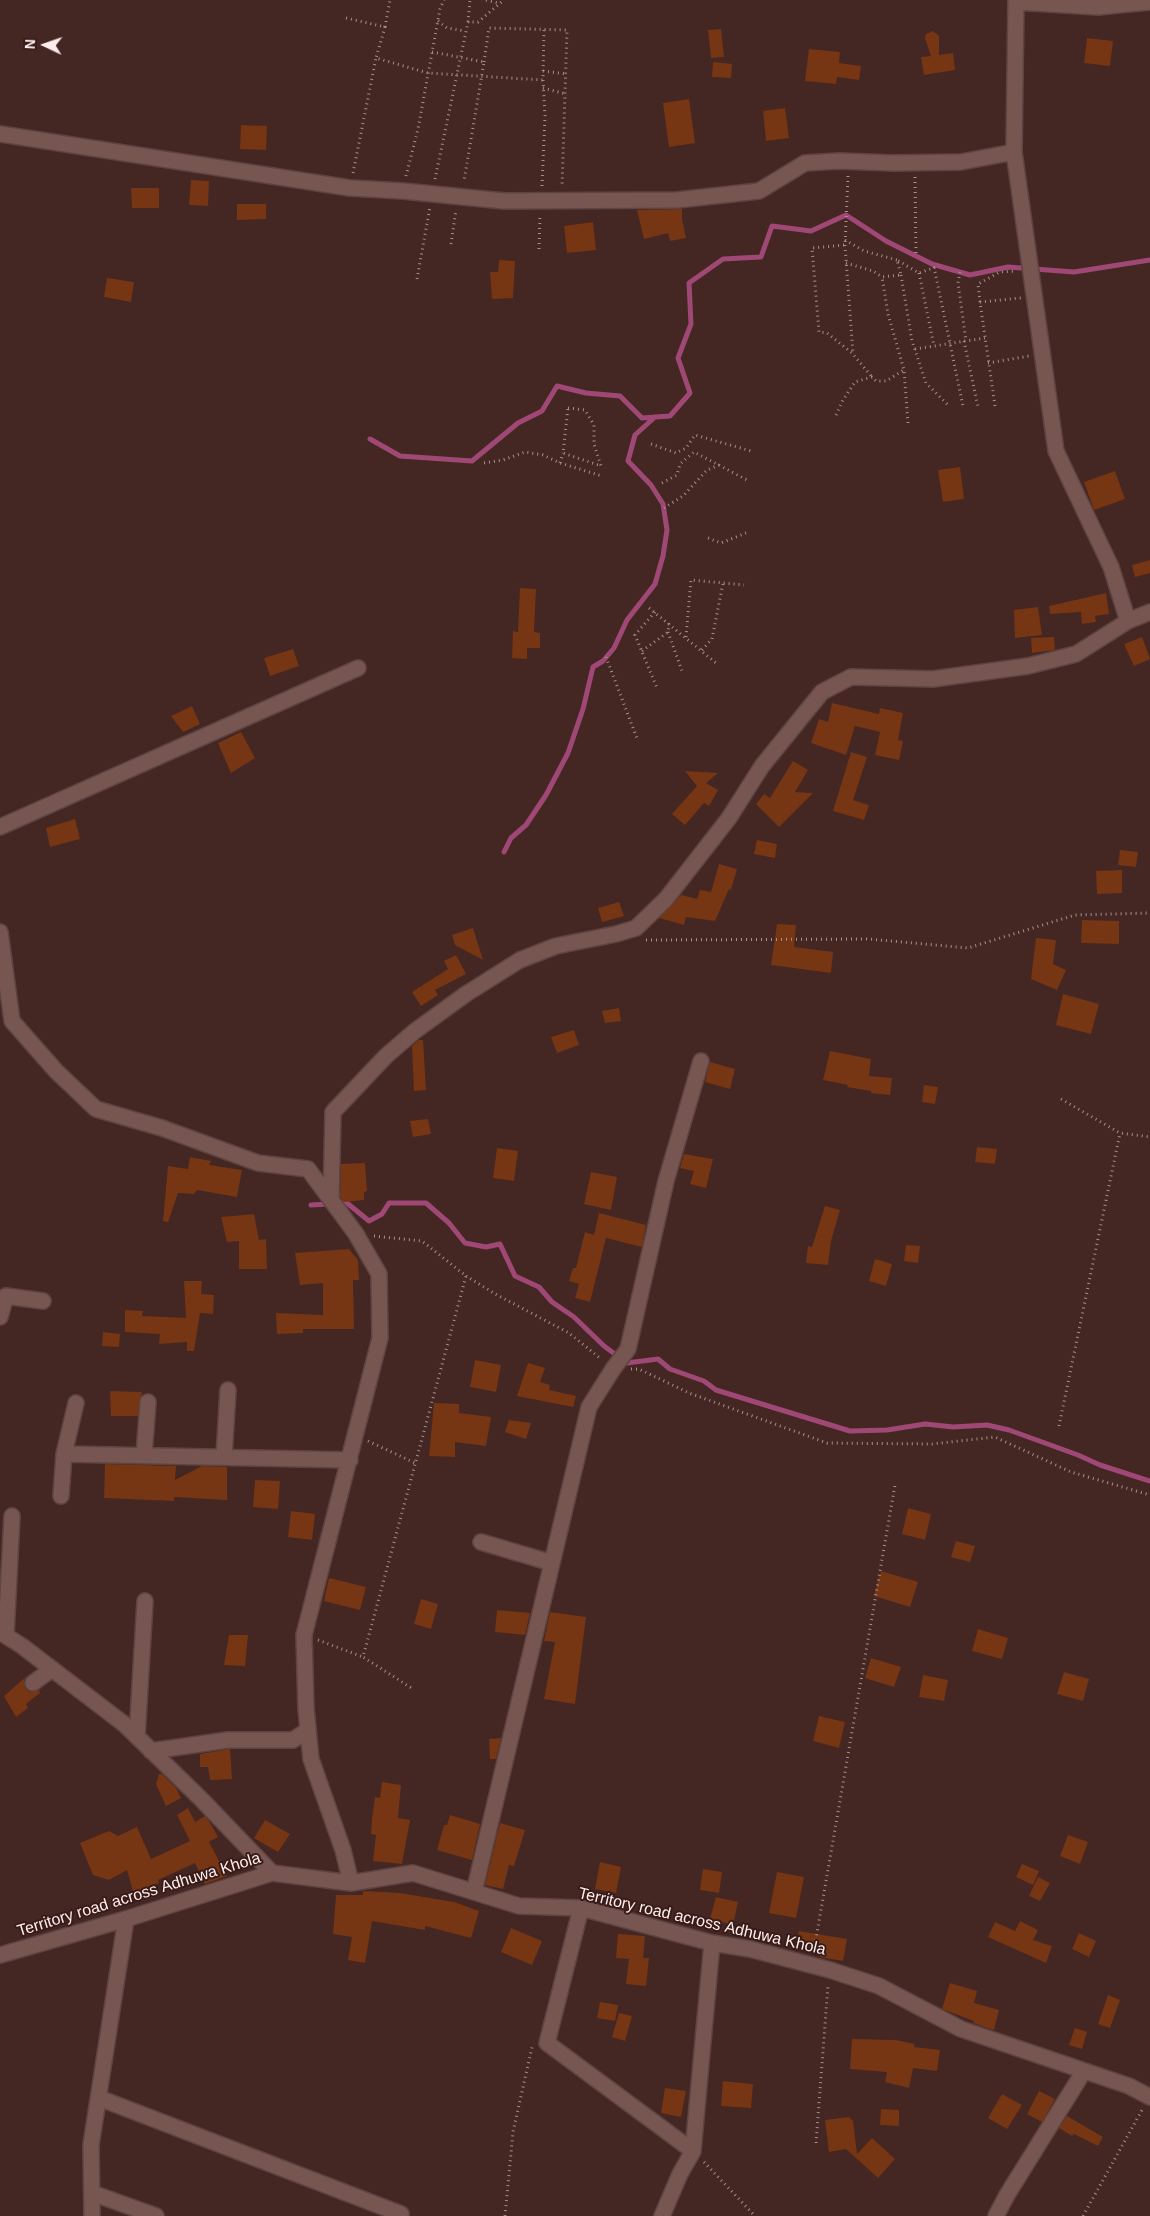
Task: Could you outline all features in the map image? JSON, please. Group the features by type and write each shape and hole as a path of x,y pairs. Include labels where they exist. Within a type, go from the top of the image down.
{"street":[{"path":"1128,621 1111,567 1056,451 1014,152 1016,1 1098,7 1150,2"},
{"path":"0,134 350,188 403,191 504,202 677,200 759,191 805,163 848,161 961,162 1014,152"},
{"path":"331,1200 333,1112 386,1056 466,994 520,960 556,946 636,928 666,898 718,833 762,766 822,692 851,677 933,679 1028,666 1076,654 1128,621 1150,612"},
{"path":"0,827 358,668"},
{"path":"0,932 12,1022 56,1071 96,1109 162,1128 258,1163 308,1169 356,1234 379,1274 380,1338 304,1635 311,1759 343,1850 351,1884"},
{"path":"474,1892 589,1408 628,1349 666,1181 701,1061"},
{"path":"0,1317 6,1296 43,1301"},
{"path":"224,1457 228,1390"},
{"path":"61,1496 64,1454 76,1402"},
{"path":"144,1455 148,1402"},
{"path":"64,1454 350,1460"},
{"path":"12,1516 3,1634 124,1724 272,1874"},
{"path":"481,1542 552,1563"},
{"path":"137,1737 145,1601"},
{"path":"33,1683 52,1669"},
{"path":"152,1751 228,1740 293,1740 308,1730"},
{"name":"Territory road across Adhuwa Khola","path":"0,1955 272,1874 351,1884 414,1873 519,1906 581,1908 712,1943 750,1949 830,1970 879,1986 961,2028 1129,2086 1150,2096"},
{"path":"581,1908 547,2043 693,2151"},
{"path":"92,2216 91,2145 126,1919"},
{"path":"662,2216 680,2174 693,2151 712,1943"},
{"path":"996,2216 1084,2071"},
{"path":"99,2098 401,2214"},
{"path":"92,2193 156,2216"}],"path":[{"path":"350,188 376,58 390,0"},
{"path":"403,191 444,0"},
{"path":"417,279 432,194 462,57 470,0"},
{"path":"486,0 499,4"},
{"path":"468,22 478,22 504,0"},
{"path":"346,18 385,27"},
{"path":"438,21 447,28 465,31"},
{"path":"451,244 482,77 489,28 568,30 561,202"},
{"path":"540,250 545,116 543,88 544,29"},
{"path":"432,52 484,62"},
{"path":"376,58 428,73 543,80"},
{"path":"543,71 566,74"},
{"path":"543,88 566,94"},
{"path":"848,161 845,245 853,354"},
{"path":"915,163 916,256"},
{"path":"845,240 864,251 897,260 919,273 934,346"},
{"path":"845,245 812,248 819,332 827,334 853,354 876,381 886,381 904,370"},
{"path":"897,260 915,349 926,382 948,405"},
{"path":"846,263 873,271 882,277 901,275"},
{"path":"995,406 978,284 1000,272 1029,264"},
{"path":"919,273 939,266"},
{"path":"934,267 962,406"},
{"path":"960,272 958,283 965,341 978,407"},
{"path":"882,277 888,314 904,370 908,423"},
{"path":"980,302 1034,297"},
{"path":"915,349 985,338"},
{"path":"988,363 1042,353"},
{"path":"836,415 843,400 856,382 872,377"},
{"path":"560,463 563,453 568,408 585,410 594,425 594,444 601,466 563,453"},
{"path":"651,444 676,453 686,448 695,434 751,451"},
{"path":"484,463 503,460 526,452 543,455 560,463 602,476"},
{"path":"662,483 677,475 680,464 694,452 749,481"},
{"path":"664,508 683,496 707,470 719,465"},
{"path":"708,538 721,543 746,533"},
{"path":"686,637 691,580 744,585"},
{"path":"702,650 712,639 722,583"},
{"path":"649,608 716,663"},
{"path":"654,612 635,635 657,688"},
{"path":"669,623 668,632 682,671"},
{"path":"642,651 668,632"},
{"path":"606,657 638,741"},
{"path":"644,939 653,941 869,939 968,948 1075,915 1150,913"},
{"path":"1061,1099 1120,1133 1150,1137"},
{"path":"1059,1426 1120,1133"},
{"path":"356,1234 422,1241 466,1276 497,1295 569,1333 613,1369 639,1369 689,1392 827,1443 932,1444 995,1437 1071,1472 1150,1495"},
{"path":"363,1657 466,1276"},
{"path":"356,1435 415,1463"},
{"path":"811,1965 895,1484"},
{"path":"304,1635 363,1657 413,1689"},
{"path":"816,2143 830,1970"},
{"path":"505,2216 513,2132 533,2043 547,2043"},
{"path":"1083,2216 1150,2096"},
{"path":"693,2151 755,2216"}],"building":[{"path":"721,29 724,57 711,58 708,30"},
{"path":"933,31 939,36 939,55 953,53 955,70 924,75 921,57 931,56 925,38 926,34"},
{"path":"1087,38 1113,41 1110,66 1084,63"},
{"path":"809,49 840,52 839,63 861,66 859,80 837,77 836,84 805,81"},
{"path":"713,62 732,64 731,78 712,77"},
{"path":"689,99 695,143 669,147 663,103"},
{"path":"785,108 789,138 766,141 763,111"},
{"path":"241,125 267,126 266,150 240,149"},
{"path":"191,180 209,181 208,206 189,205"},
{"path":"131,188 159,188 159,208 132,208"},
{"path":"237,204 266,204 266,219 237,220"},
{"path":"682,209 686,238 670,241 668,233 644,239 637,210"},
{"path":"593,222 596,250 567,253 564,226"},
{"path":"499,260 515,261 513,298 492,299 490,272 498,272"},
{"path":"107,278 134,282 131,302 104,297"},
{"path":"960,467 964,499 943,502 938,470"},
{"path":"1115,471 1125,499 1094,510 1084,482"},
{"path":"1150,560 1150,573 1135,577 1132,565"},
{"path":"520,588 536,589 534,632 540,633 540,648 527,648 527,659 512,658 513,631 518,632"},
{"path":"1106,593 1109,614 1095,616 1096,622 1082,624 1081,612 1050,614 1049,606"},
{"path":"1038,607 1042,635 1015,638 1014,610"},
{"path":"1054,637 1055,650 1032,653 1031,638"},
{"path":"1142,637 1150,659 1134,666 1124,644"},
{"path":"293,649 299,666 270,676 264,658"},
{"path":"832,703 879,714 880,708 903,713 898,740 903,741 899,760 875,755 880,732 855,726 846,755 811,743 819,719 828,722"},
{"path":"192,706 200,724 183,732 171,716"},
{"path":"241,732 255,758 231,773 218,743"},
{"path":"851,752 867,757 853,800 869,805 864,820 833,811"},
{"path":"793,761 808,770 795,792 813,793 779,827 756,804 764,794 770,798"},
{"path":"685,771 718,773 706,783 718,790 709,806 704,803 685,825 672,814 697,786"},
{"path":"75,819 80,839 50,847 46,828"},
{"path":"757,840 777,844 775,858 754,854"},
{"path":"1120,850 1138,852 1136,867 1118,865"},
{"path":"719,864 737,869 731,890 729,889 715,921 686,917 684,925 659,918 681,895 697,899 700,890 711,892"},
{"path":"1122,870 1122,893 1097,894 1096,871"},
{"path":"619,902 624,916 602,922 598,908"},
{"path":"1082,920 1119,921 1119,944 1081,943"},
{"path":"777,924 796,925 794,947 833,952 831,973 771,965"},
{"path":"473,928 483,960 455,945 452,935"},
{"path":"1036,938 1056,940 1053,964 1066,970 1057,990 1031,979"},
{"path":"456,955 466,974 435,990 438,995 421,1006 412,992 448,969 444,961"},
{"path":"1063,994 1099,1004 1091,1034 1056,1025"},
{"path":"619,1008 621,1021 605,1023 602,1011"},
{"path":"574,1030 579,1045 557,1053 551,1037"},
{"path":"419,1040 423,1040 426,1090 414,1091 412,1046"},
{"path":"830,1051 871,1059 869,1076 892,1078 890,1095 871,1093 871,1091 823,1080"},
{"path":"710,1062 735,1069 730,1089 705,1082"},
{"path":"924,1085 938,1087 935,1104 922,1102"},
{"path":"428,1119 431,1134 413,1137 410,1121"},
{"path":"977,1147 997,1149 995,1164 975,1162"},
{"path":"497,1148 518,1151 514,1181 493,1178"},
{"path":"684,1154 713,1159 706,1188 690,1184 694,1171 680,1168"},
{"path":"190,1157 211,1161 209,1165 242,1170 237,1197 197,1190 194,1194 178,1193 168,1222 163,1221 168,1166 188,1169"},
{"path":"365,1163 367,1191 364,1192 364,1200 344,1202 340,1197 341,1164"},
{"path":"591,1172 617,1177 611,1210 584,1204"},
{"path":"825,1206 840,1210 831,1241 828,1265 806,1263 808,1246 812,1247"},
{"path":"599,1213 646,1225 642,1247 606,1238 590,1302 575,1298 579,1284 569,1281 573,1268 576,1268 585,1232 594,1235"},
{"path":"254,1214 259,1240 266,1239 267,1269 239,1269 239,1241 227,1242 221,1217"},
{"path":"906,1245 920,1246 918,1263 904,1261"},
{"path":"349,1249 358,1260 359,1280 353,1280 354,1329 303,1329 303,1333 277,1334 276,1313 323,1315 323,1283 300,1285 295,1253"},
{"path":"875,1259 892,1264 886,1286 869,1281"},
{"path":"184,1281 202,1281 201,1294 214,1295 213,1314 200,1313 194,1351 187,1351 187,1342 159,1344 160,1334 125,1332 125,1310 143,1311 142,1316 186,1318"},
{"path":"103,1332 120,1334 119,1347 102,1346"},
{"path":"475,1360 501,1365 496,1392 470,1387"},
{"path":"528,1363 545,1368 540,1382 550,1385 549,1390 576,1396 573,1407 517,1396"},
{"path":"110,1391 142,1392 138,1416 111,1416"},
{"path":"434,1403 459,1404 459,1413 491,1417 486,1446 455,1442 455,1457 429,1456"},
{"path":"509,1420 531,1423 526,1439 505,1432"},
{"path":"105,1464 176,1466 175,1480 202,1466 227,1467 227,1500 174,1497 174,1501 104,1498"},
{"path":"255,1480 280,1481 278,1509 253,1507"},
{"path":"908,1508 931,1514 925,1540 902,1534"},
{"path":"291,1511 315,1514 312,1540 288,1537"},
{"path":"956,1541 975,1546 970,1562 951,1557"},
{"path":"881,1571 918,1582 910,1607 874,1596"},
{"path":"329,1578 366,1587 360,1610 324,1601"},
{"path":"421,1599 438,1604 431,1629 414,1624"},
{"path":"497,1610 530,1613 525,1635 495,1632"},
{"path":"550,1612 586,1617 575,1704 544,1699 555,1642 544,1641"},
{"path":"978,1629 1008,1638 1002,1659 972,1651"},
{"path":"229,1635 248,1635 245,1666 224,1665"},
{"path":"871,1658 901,1667 894,1687 865,1678"},
{"path":"1064,1672 1089,1679 1083,1701 1057,1694"},
{"path":"28,1675 24,1680 25,1688 30,1692 39,1690 40,1693 26,1704 28,1708 16,1717 4,1696"},
{"path":"923,1675 948,1680 944,1701 919,1697"},
{"path":"819,1716 845,1722 839,1748 813,1741"},
{"path":"501,1738 496,1759 490,1759 489,1739"},
{"path":"230,1749 232,1779 210,1780 208,1767 200,1767 200,1754"},
{"path":"159,1774 162,1774 176,1788 181,1798 166,1806 156,1784"},
{"path":"382,1782 401,1785 398,1818 410,1820 402,1864 373,1861 376,1835 371,1834 372,1819 375,1797 380,1798"},
{"path":"188,1808 195,1822 205,1816 209,1821 218,1837 209,1842 227,1876 205,1884 195,1863 158,1880 159,1883 147,1887 149,1893 135,1898 127,1870 109,1880 93,1875 80,1843 109,1831 118,1836 137,1827 151,1859 190,1841 177,1815"},
{"path":"450,1815 480,1824 472,1860 437,1850 444,1825 447,1825"},
{"path":"265,1820 290,1834 278,1852 254,1838"},
{"path":"500,1823 525,1830 514,1866 509,1865 503,1889 485,1885"},
{"path":"1068,1835 1088,1842 1080,1864 1060,1856"},
{"path":"600,1862 621,1867 616,1893 595,1889"},
{"path":"1022,1864 1039,1871 1033,1885 1016,1877"},
{"path":"703,1869 722,1872 719,1893 700,1890"},
{"path":"777,1872 804,1877 796,1918 769,1913"},
{"path":"1038,1877 1050,1883 1040,1901 1029,1896"},
{"path":"363,1891 400,1893 454,1902 479,1911 471,1938 425,1926 425,1930 372,1921 365,1963 348,1960 352,1937 333,1934 336,1895 363,1895"},
{"path":"716,1897 738,1902 733,1925 710,1919"},
{"path":"1020,1921 1038,1930 1033,1940 1052,1946 1046,1963 988,1937 995,1922 1015,1931"},
{"path":"511,1928 542,1941 532,1965 501,1952"},
{"path":"799,1931 847,1939 843,1961 820,1957 821,1950 797,1948"},
{"path":"1079,1933 1096,1941 1089,1957 1072,1949"},
{"path":"618,1934 645,1936 643,1958 649,1958 646,1986 626,1984 629,1959 616,1958"},
{"path":"950,1983 977,1991 974,2003 999,2010 994,2030 942,2009"},
{"path":"1108,1995 1120,2000 1110,2028 1098,2024"},
{"path":"600,2002 618,2005 615,2021 597,2018"},
{"path":"619,2013 632,2016 625,2041 612,2037"},
{"path":"1075,2028 1087,2032 1082,2049 1069,2045"},
{"path":"852,2039 896,2040 914,2044 914,2047 940,2050 937,2071 913,2068 909,2088 885,2082 887,2072 850,2069"},
{"path":"723,2081 753,2084 751,2108 721,2106"},
{"path":"665,2088 686,2091 681,2117 661,2113"},
{"path":"1039,2091 1055,2099 1042,2122 1027,2114"},
{"path":"1002,2094 1022,2105 1007,2129 988,2118"},
{"path":"881,2109 899,2110 899,2126 880,2125"},
{"path":"1067,2116 1103,2137 1098,2146 1074,2134 1072,2136 1059,2128"},
{"path":"849,2117 853,2121 857,2154 872,2138 895,2159 878,2178 846,2149 829,2152 825,2120"}],"waterway":[{"path":"370,439 400,456 472,461 518,423 542,411 557,386 586,393 620,396 642,418 670,416 690,393 678,358 691,324 689,283 723,259 761,257 772,226 811,231 846,215 886,241 932,264 970,275 1008,267 1074,272 1150,260"},
{"path":"504,852 511,838 526,825 546,795 568,753 583,709 593,667 603,661 614,648 627,620 655,584 663,556 667,530 663,504 651,485 628,461 635,435 655,417"},
{"path":"311,1205 347,1203 369,1221 382,1214 389,1203 426,1203 449,1223 465,1243 486,1247 500,1244 515,1276 539,1287 552,1302 574,1317 604,1346 627,1363 658,1359 670,1369 704,1381 716,1390 850,1431 887,1430 925,1424 953,1427 987,1425 1009,1430 1100,1465 1150,1481"}]}
